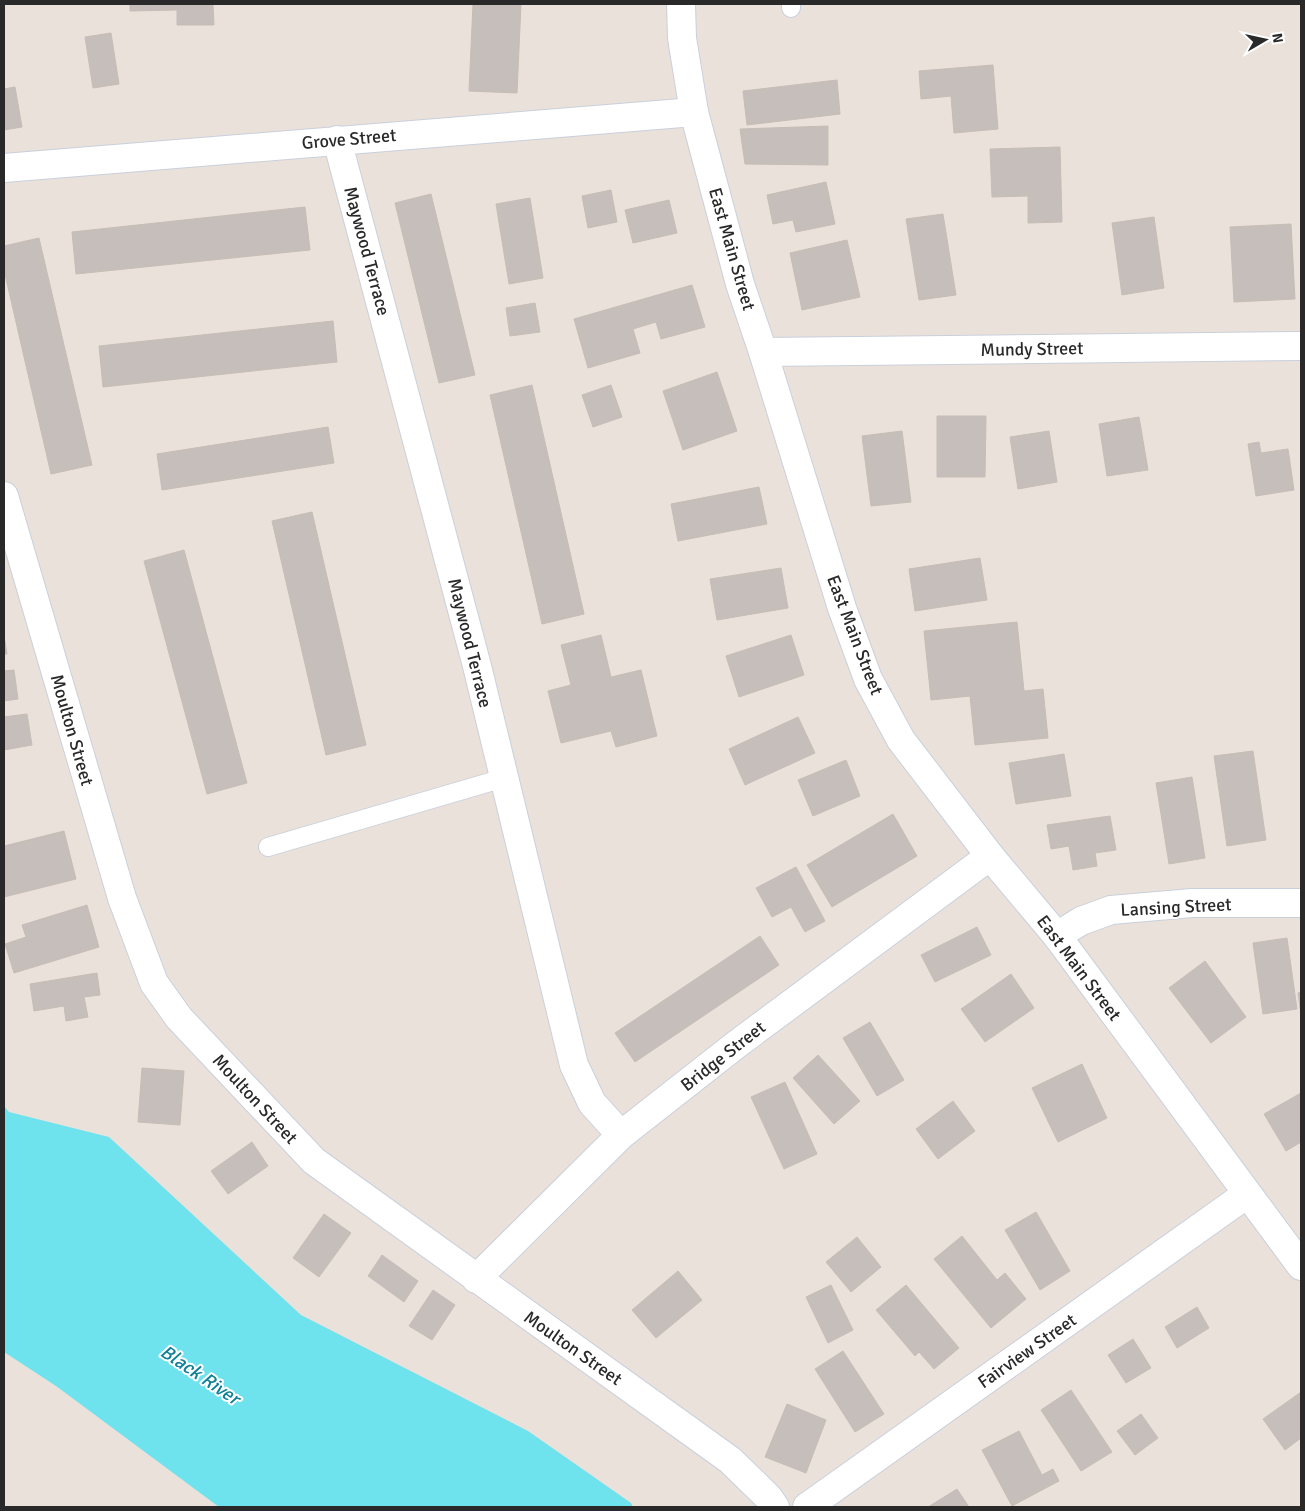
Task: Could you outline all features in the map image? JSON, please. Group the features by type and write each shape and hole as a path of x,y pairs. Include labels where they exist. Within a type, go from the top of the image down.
{"street":[{"name":"East Main Street","path":"681,4 682,38 694,112 740,284 763,352 842,608 868,679 901,740 990,856 1056,936 1301,1266"},
{"name":"Grove Street","path":"4,168 694,112"},
{"name":"Maywood Terrace","path":"338,140 474,657 574,1065 592,1103 621,1136"},
{"name":"Mundy Street","path":"763,352 1301,346"},
{"name":"Moulton Street","path":"4,496 122,898 154,983 178,1018 314,1161 730,1460 768,1497 775,1507"},
{"name":"Bridge Street","path":"476,1279 621,1136 737,1044 990,856"},
{"name":"Lansing Street","path":"1056,936 1081,921 1111,910 1192,902 1301,903"},
{"name":"Fairview Street","path":"807,1507 1247,1194"}],"lane":[{"path":"268,847 504,778"}],"water":[{"name":"Black River","path":"4,1106 9,1112 109,1137 301,1315 528,1431 631,1503 633,1507 219,1507 56,1386 4,1352"}],"building":[{"path":"130,4 213,4 214,25 177,25 177,10 130,11"},
{"path":"473,4 521,4 517,93 469,91"},
{"path":"111,33 119,84 93,88 85,37"},
{"path":"993,65 998,129 954,133 951,96 921,99 919,71"},
{"path":"837,80 840,114 747,125 743,91"},
{"path":"15,87 22,127 4,130 4,89"},
{"path":"828,126 828,165 745,164 740,129"},
{"path":"1060,147 1062,222 1028,223 1028,196 992,197 990,149"},
{"path":"826,182 835,224 796,232 793,220 773,224 767,195"},
{"path":"611,190 617,222 588,228 582,196"},
{"path":"431,194 475,375 439,383 395,203"},
{"path":"530,198 543,278 509,284 496,204"},
{"path":"669,200 677,233 633,243 625,210"},
{"path":"305,207 310,250 76,274 72,232"},
{"path":"943,214 956,295 919,300 906,219"},
{"path":"1154,217 1164,288 1122,295 1112,223"},
{"path":"1291,224 1295,299 1234,302 1230,227"},
{"path":"39,238 92,465 51,474 4,270 4,246"},
{"path":"847,240 860,297 802,310 790,253"},
{"path":"692,285 705,327 661,339 656,322 633,329 640,353 588,368 574,319"},
{"path":"535,303 540,332 510,336 506,308"},
{"path":"333,321 337,362 103,387 99,346"},
{"path":"717,372 737,431 683,450 663,391"},
{"path":"532,385 584,614 542,624 490,395"},
{"path":"611,385 622,417 593,427 582,395"},
{"path":"937,416 986,416 985,477 937,477"},
{"path":"1139,417 1148,470 1107,476 1099,424"},
{"path":"328,427 334,463 162,490 157,454"},
{"path":"902,431 911,502 871,506 862,436"},
{"path":"1049,431 1057,482 1018,489 1010,437"},
{"path":"1259,442 1261,453 1288,449 1294,490 1256,496 1248,444"},
{"path":"759,487 767,524 678,541 671,504"},
{"path":"312,512 366,745 326,755 272,521"},
{"path":"184,550 247,783 207,794 144,561"},
{"path":"980,558 987,600 915,611 909,569"},
{"path":"781,568 788,608 717,620 710,579"},
{"path":"1017,622 1024,691 1043,689 1048,738 975,745 970,696 931,700 924,631"},
{"path":"4,635 7,654 4,654"},
{"path":"601,635 611,677 641,670 657,736 616,747 611,731 561,743 548,691 571,685 561,645"},
{"path":"791,635 804,675 739,697 726,656"},
{"path":"14,670 18,699 4,701 4,671"},
{"path":"27,714 32,745 4,750 4,717"},
{"path":"798,717 815,753 745,785 729,749"},
{"path":"1253,751 1266,840 1227,846 1214,756"},
{"path":"1064,754 1071,796 1016,804 1009,763"},
{"path":"846,760 860,796 813,816 798,780"},
{"path":"1192,777 1205,858 1169,864 1156,783"},
{"path":"893,814 917,856 832,907 807,865"},
{"path":"1110,816 1116,850 1095,853 1097,866 1073,870 1069,846 1051,849 1047,825"},
{"path":"64,831 76,879 4,897 4,846"},
{"path":"796,867 825,921 805,932 791,907 772,917 756,888"},
{"path":"87,905 99,947 14,973 5,944 26,937 22,925"},
{"path":"977,927 991,955 935,982 921,955"},
{"path":"760,936 779,965 635,1062 615,1033"},
{"path":"1287,938 1297,1009 1263,1014 1253,943"},
{"path":"1205,961 1246,1017 1211,1043 1169,988"},
{"path":"97,973 100,995 84,997 88,1017 66,1021 64,1006 34,1011 30,984"},
{"path":"1011,974 1034,1008 985,1042 961,1009"},
{"path":"1301,992 1301,1015 1298,993"},
{"path":"870,1022 904,1080 877,1096 843,1038"},
{"path":"818,1055 860,1101 834,1124 793,1078"},
{"path":"1082,1064 1107,1118 1058,1142 1032,1088"},
{"path":"142,1068 184,1071 180,1125 138,1122"},
{"path":"785,1082 817,1154 784,1169 751,1097"},
{"path":"1301,1093 1301,1142 1286,1151 1264,1114"},
{"path":"953,1101 975,1131 938,1159 916,1129"},
{"path":"252,1142 268,1166 228,1194 211,1171"},
{"path":"1036,1212 1070,1271 1040,1290 1005,1230"},
{"path":"324,1214 351,1233 319,1277 293,1258"},
{"path":"962,1236 997,1280 1005,1273 1026,1299 991,1328 934,1259"},
{"path":"857,1237 881,1267 851,1292 826,1262"},
{"path":"382,1255 418,1281 404,1302 368,1276"},
{"path":"678,1271 702,1300 656,1338 632,1310"},
{"path":"831,1285 853,1330 828,1343 806,1297"},
{"path":"906,1285 959,1348 934,1369 919,1352 915,1356 876,1310"},
{"path":"433,1290 455,1305 432,1340 409,1326"},
{"path":"1197,1307 1209,1328 1177,1348 1165,1327"},
{"path":"1133,1339 1151,1368 1126,1383 1108,1355"},
{"path":"843,1351 884,1414 855,1432 815,1369"},
{"path":"1071,1390 1112,1452 1081,1471 1041,1410"},
{"path":"1301,1392 1301,1438 1285,1450 1263,1419"},
{"path":"787,1404 826,1420 806,1473 765,1457"},
{"path":"1141,1414 1158,1438 1135,1455 1117,1431"},
{"path":"1019,1431 1042,1475 1053,1469 1059,1481 1012,1506 982,1450"},
{"path":"957,1489 969,1507 928,1507"}]}
